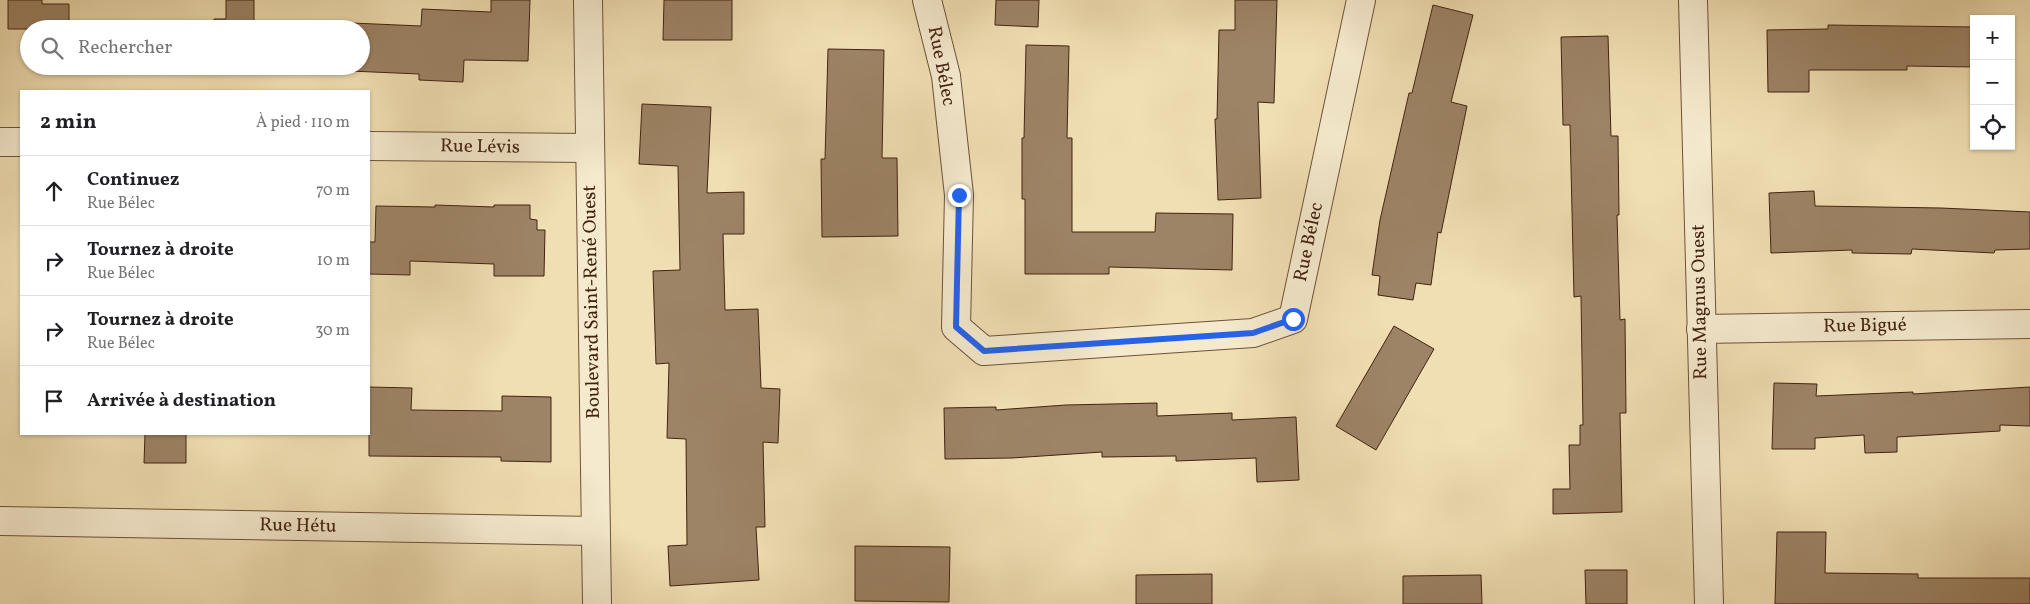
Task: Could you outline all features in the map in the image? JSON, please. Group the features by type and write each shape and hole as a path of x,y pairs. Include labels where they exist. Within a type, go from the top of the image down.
{"street":[{"name":"Boulevard Saint-René Ouest","path":"588,0 596,604"},
{"name":"Rue Bélec","path":"927,0 946,76 959,195 956,327 984,351 1253,333 1293,319 1361,0"},
{"name":"Rue Magnus Ouest","path":"1693,0 1709,604"},
{"path":"0,142 20,142"},
{"name":"Rue Lévis","path":"370,146 590,148"},
{"name":"Rue Bigué","path":"1701,329 2030,324"},
{"name":"Rue Hétu","path":"0,521 595,531"}],"building":[{"path":"8,0 42,0 42,4 69,4 69,20 20,20 20,29 8,29"},
{"path":"226,0 254,0 254,20 214,20 226,19"},
{"path":"491,0 530,0 528,61 464,60 463,82 419,80 419,74 370,72 370,24 421,26 422,9 491,12"},
{"path":"664,0 732,0 732,40 663,40"},
{"path":"996,0 1039,0 1038,27 995,25"},
{"path":"1235,0 1277,0 1274,103 1258,102 1261,198 1218,200 1215,119 1217,119 1219,30 1235,30"},
{"path":"1433,5 1473,15 1451,102 1467,106 1441,233 1438,232 1431,285 1416,283 1413,300 1378,295 1380,276 1372,275 1380,220 1409,93 1412,93"},
{"path":"1828,25 1970,27 1970,67 1907,66 1907,70 1809,70 1809,92 1768,92 1767,30 1828,29"},
{"path":"1608,36 1611,136 1618,136 1619,215 1617,215 1620,320 1625,319 1626,413 1620,413 1622,512 1553,514 1553,489 1570,489 1569,445 1580,445 1580,425 1583,425 1581,296 1574,297 1570,125 1563,125 1561,37"},
{"path":"1026,45 1069,46 1067,138 1072,138 1072,232 1155,232 1156,213 1233,214 1232,270 1109,267 1109,274 1025,274 1025,199 1022,199 1022,138 1024,138"},
{"path":"828,49 884,50 882,158 897,158 898,236 822,237 821,159 825,159"},
{"path":"642,104 711,107 707,193 744,192 744,234 723,234 725,310 758,309 761,388 780,389 778,443 763,442 765,527 756,527 759,580 670,586 668,546 687,545 686,439 667,438 669,363 656,364 653,271 680,270 678,166 639,164"},
{"path":"1814,191 1815,206 1941,208 2030,212 2030,249 1995,250 1994,253 1912,249 1911,254 1852,253 1852,250 1771,253 1769,193"},
{"path":"435,205 494,207 494,205 530,205 530,219 537,220 537,230 545,230 544,276 494,276 494,264 410,261 410,275 370,274 370,242 375,242 376,206 435,207"},
{"path":"1394,326 1434,349 1376,450 1336,426"},
{"path":"1774,383 1817,384 1816,396 1913,392 1913,394 2030,387 2030,426 2000,425 2000,431 1897,437 1897,452 1865,453 1864,435 1815,438 1815,449 1772,449"},
{"path":"370,387 412,388 411,410 502,411 502,396 551,397 551,462 501,461 501,457 369,456"},
{"path":"1157,403 1157,416 1232,413 1232,420 1296,417 1299,480 1257,482 1256,458 1176,461 1176,456 1102,457 1102,452 1012,458 945,459 944,408 996,407 996,410 1066,405"},
{"path":"145,435 186,435 186,463 144,463"},
{"path":"1777,532 1826,532 1825,573 1918,574 1918,578 2030,578 2030,604 1775,604"},
{"path":"855,546 950,547 949,602 855,601"},
{"path":"1585,570 1627,570 1627,604 1586,604"},
{"path":"1212,574 1212,604 1136,604 1136,575"},
{"path":"1481,575 1482,604 1403,604 1403,576"}],"route":[{"path":"959,195 956,327 984,351 1253,333 1293,319"}]}
